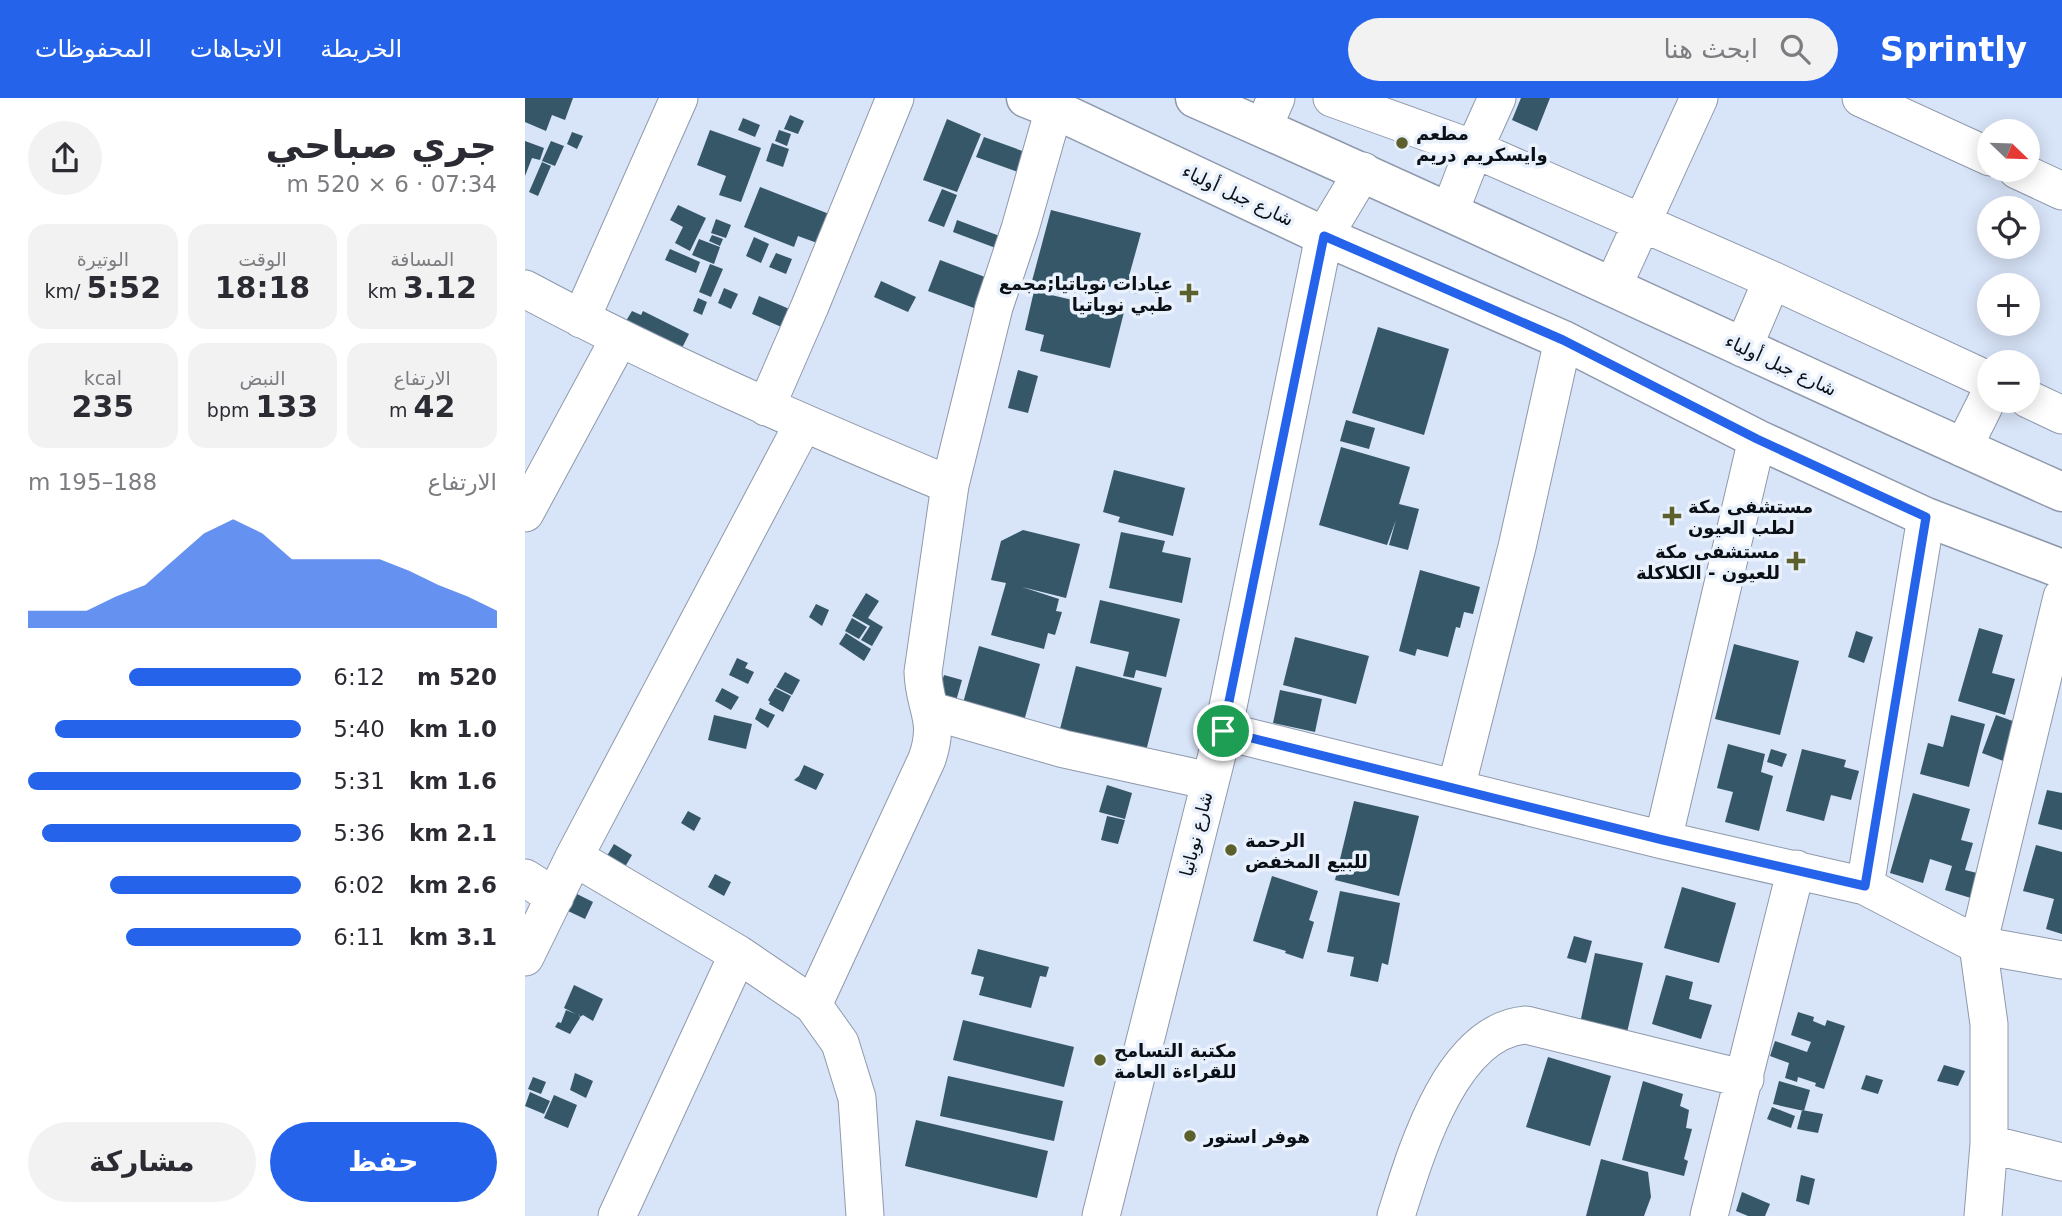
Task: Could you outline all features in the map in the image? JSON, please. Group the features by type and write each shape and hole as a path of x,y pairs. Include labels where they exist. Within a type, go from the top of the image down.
{"main road":[{"name":"شارع جبل أولياء","path":"1195,98 1270,113 1363,171 1743,348 2062,492"},
{"name":"شارع جبل أولياء","path":"1040,103 1324,236 1563,340 1757,439 1926,517 2062,569"}],"street":[{"path":"581,319 679,98"},
{"path":"766,407 895,98"},
{"path":"1332,98 1474,149 1772,280 1977,375"},
{"path":"1450,211 1497,98"},
{"path":"1612,286 1699,98"},
{"path":"1861,98 1915,109 1977,150"},
{"path":"813,1005 927,759 935,729 923,672 950,485 994,307 1020,229 1040,103"},
{"name":"شارع نوباتيا","path":"1101,1216 1223,731 1324,236 1363,171"},
{"path":"2041,181 2062,191"},
{"path":"1743,348 1772,280"},
{"path":"525,289 619,339 766,407 950,485"},
{"path":"525,513 619,339"},
{"path":"1456,788 1517,547 1563,340"},
{"path":"1963,448 1980,413"},
{"path":"525,957 540,888 574,857 803,424"},
{"path":"1663,840 1757,439"},
{"path":"1865,886 1926,517"},
{"path":"1983,1216 1989,1144 1989,1024 1978,945 2062,597"},
{"path":"932,711 1076,752 1210,781"},
{"path":"1223,731 1663,840 1865,886 1978,945 2062,960"},
{"path":"574,857 738,954 813,1005 840,1043 857,1098 865,1216"},
{"path":"1710,1216 1795,869"},
{"path":"617,1216 738,954"},
{"path":"1396,1216 1420,1139 1441,1097 1469,1057 1499,1031 1526,1025 1745,1079"},
{"path":"1989,1144 2062,1162"}],"building":[{"path":"525,98 573,98 565,120 552,115 546,131 525,122"},
{"path":"1521,98 1550,98 1537,131 1512,120"},
{"path":"790,115 804,121 798,134 784,129"},
{"path":"743,118 760,125 755,137 738,130"},
{"path":"947,119 981,134 957,192 923,180"},
{"path":"710,130 761,148 741,202 719,195 726,176 697,165"},
{"path":"779,130 791,134 787,146 775,141"},
{"path":"572,132 583,136 577,149 567,144"},
{"path":"984,137 1039,157 1032,177 976,157"},
{"path":"525,141 544,148 540,160 532,158 525,176"},
{"path":"551,141 564,146 555,166 542,161"},
{"path":"772,143 789,149 783,167 766,161"},
{"path":"542,162 551,166 538,196 529,192"},
{"path":"760,187 842,219 831,248 798,236 794,247 744,227"},
{"path":"942,189 957,195 944,227 928,221"},
{"path":"678,205 706,218 690,251 675,243 683,227 670,220"},
{"path":"1051,210 1141,233 1129,276 1140,279 1137,294 1107,286 1105,293 1077,286 1075,293 1032,281"},
{"path":"716,219 731,225 726,238 711,233"},
{"path":"957,220 1005,238 1001,250 953,232"},
{"path":"712,235 723,239 720,246 709,241"},
{"path":"754,237 769,244 761,263 746,256"},
{"path":"699,239 720,247 714,264 692,255"},
{"path":"670,249 700,262 696,273 665,260"},
{"path":"776,253 792,259 786,274 769,267"},
{"path":"940,260 985,277 974,308 928,291"},
{"path":"710,264 723,269 711,297 699,292"},
{"path":"881,281 916,297 908,312 874,297"},
{"path":"724,288 738,294 731,309 718,303"},
{"path":"1034,291 1124,312 1110,368 1040,351 1044,335 1025,330"},
{"path":"759,296 794,311 786,329 752,314"},
{"path":"698,298 707,302 702,315 693,311"},
{"path":"632,311 641,315 643,311 689,334 678,356 626,321"},
{"path":"1378,327 1449,349 1424,435 1352,413"},
{"path":"1018,370 1038,376 1028,413 1008,408"},
{"path":"1346,420 1375,428 1369,449 1340,441"},
{"path":"1341,447 1410,467 1399,504 1419,509 1408,550 1389,545 1396,520 1387,545 1319,525"},
{"path":"1114,470 1185,488 1173,536 1118,522 1120,517 1103,512"},
{"path":"1023,530 1080,544 1066,598 1022,587 1059,599 1056,611 1062,612 1055,635 1048,633 1044,649 991,635 1006,583 991,580 1001,541"},
{"path":"1121,532 1165,541 1162,552 1191,558 1182,603 1109,588"},
{"path":"1420,570 1480,587 1473,614 1464,612 1460,628 1456,627 1448,657 1417,649 1415,656 1399,651"},
{"path":"866,593 879,601 868,618 883,627 872,646 861,640 870,626 852,616"},
{"path":"1100,600 1180,619 1166,677 1136,670 1134,678 1123,676 1129,652 1090,643"},
{"path":"816,604 829,610 822,626 809,617"},
{"path":"852,618 867,627 859,639 845,631"},
{"path":"1979,628 2003,635 1992,673 2015,679 2005,715 1958,701"},
{"path":"1856,631 1873,637 1864,663 1848,657"},
{"path":"846,633 871,649 864,661 839,644"},
{"path":"1295,637 1369,656 1356,704 1283,685"},
{"path":"1734,644 1799,661 1780,735 1715,719"},
{"path":"979,646 1040,664 1024,721 963,703"},
{"path":"737,658 748,663 745,668 754,672 748,684 729,675"},
{"path":"1076,666 1162,688 1145,755 1059,733"},
{"path":"785,672 800,680 792,695 776,687"},
{"path":"944,675 962,680 956,701 938,696"},
{"path":"722,688 739,697 731,710 715,701"},
{"path":"775,688 791,696 783,712 769,704 768,700"},
{"path":"1280,690 1322,699 1315,732 1273,723"},
{"path":"760,708 775,715 768,728 755,719"},
{"path":"714,715 752,724 746,749 708,740"},
{"path":"1951,715 1985,724 1969,787 1920,774 1928,743 1943,747"},
{"path":"1996,715 2021,724 2006,762 1982,753"},
{"path":"1728,744 1765,754 1761,772 1773,776 1759,831 1725,822 1733,792 1717,788"},
{"path":"1771,749 1787,754 1782,767 1767,762"},
{"path":"1802,749 1846,760 1844,767 1859,771 1851,800 1831,795 1824,821 1786,811"},
{"path":"804,765 824,774 816,790 794,780"},
{"path":"1107,785 1132,793 1125,819 1099,812"},
{"path":"2047,790 2062,793 2062,830 2038,824"},
{"path":"1913,793 1970,809 1961,840 1973,843 1965,870 1981,874 1974,899 1945,890 1952,866 1930,859 1923,883 1890,873"},
{"path":"1354,801 1419,816 1399,896 1335,880"},
{"path":"688,811 701,818 694,831 681,823"},
{"path":"1107,816 1125,820 1118,844 1101,840"},
{"path":"614,844 632,855 622,872 604,861"},
{"path":"2036,845 2062,852 2062,934 2046,929 2054,899 2023,891"},
{"path":"715,874 731,882 724,896 708,887"},
{"path":"1272,876 1318,891 1309,920 1314,922 1303,959 1253,941"},
{"path":"1682,887 1736,903 1719,963 1664,948"},
{"path":"1340,891 1400,903 1388,965 1382,963 1378,982 1350,976 1354,957 1327,952"},
{"path":"577,894 593,902 585,919 568,911"},
{"path":"1574,936 1592,941 1586,963 1567,958"},
{"path":"978,949 1049,967 1046,977 1040,976 1031,1008 979,995 984,977 971,974"},
{"path":"1595,953 1643,963 1626,1037 1579,1028"},
{"path":"1666,975 1693,982 1689,999 1712,1005 1701,1039 1652,1024"},
{"path":"574,985 603,999 593,1021 583,1015 580,1017 578,1013 580,1018 570,1034 555,1027 558,1022 561,1023 566,1010 576,1014 564,1008"},
{"path":"1798,1012 1814,1017 1813,1021 1825,1026 1827,1020 1845,1026 1824,1089 1798,1077 1797,1082 1785,1078 1789,1063 1770,1056 1775,1041 1807,1052 1811,1042 1791,1035"},
{"path":"963,1020 1074,1047 1064,1087 953,1060"},
{"path":"1548,1057 1611,1076 1590,1146 1526,1127"},
{"path":"1944,1065 1965,1071 1958,1086 1937,1081"},
{"path":"575,1073 593,1081 586,1098 570,1090"},
{"path":"1866,1075 1883,1080 1878,1094 1861,1089"},
{"path":"948,1076 1063,1101 1054,1141 940,1116"},
{"path":"533,1077 546,1082 541,1094 528,1089"},
{"path":"1643,1081 1683,1094 1680,1106 1689,1110 1686,1128 1692,1129 1684,1159 1688,1161 1684,1176 1622,1160"},
{"path":"1779,1081 1810,1090 1804,1111 1773,1104"},
{"path":"530,1092 550,1101 544,1114 525,1106"},
{"path":"554,1095 577,1105 568,1128 544,1118"},
{"path":"1772,1107 1795,1116 1791,1128 1767,1119"},
{"path":"1802,1110 1823,1114 1818,1133 1797,1129"},
{"path":"916,1120 1048,1151 1037,1198 905,1166"},
{"path":"1601,1159 1648,1172 1651,1197 1644,1216 1586,1216"},
{"path":"1801,1175 1815,1179 1809,1205 1796,1201"},
{"path":"1742,1192 1770,1204 1765,1216 1748,1216 1736,1211"}],"place":[{"name":"مطعم وايسكريم دريم","path":"1402,143"},
{"name":"عيادات نوباتيا;مجمع طبي نوباتيا","path":"1189,293"},
{"name":"مستشفى مكة لطب العيون","path":"1672,516"},
{"name":"مستشفى مكة للعيون - الكلاكلة","path":"1796,561"},
{"name":"الرحمة للبيع المخفض","path":"1231,850"},
{"name":"مكتبة التسامح للقراءة العامة","path":"1100,1060"},
{"name":"هوفر استور","path":"1190,1136"}],"route":[{"path":"1324,236 1563,340 1757,439 1926,517 1865,886 1663,840 1223,731 1324,236"}]}
